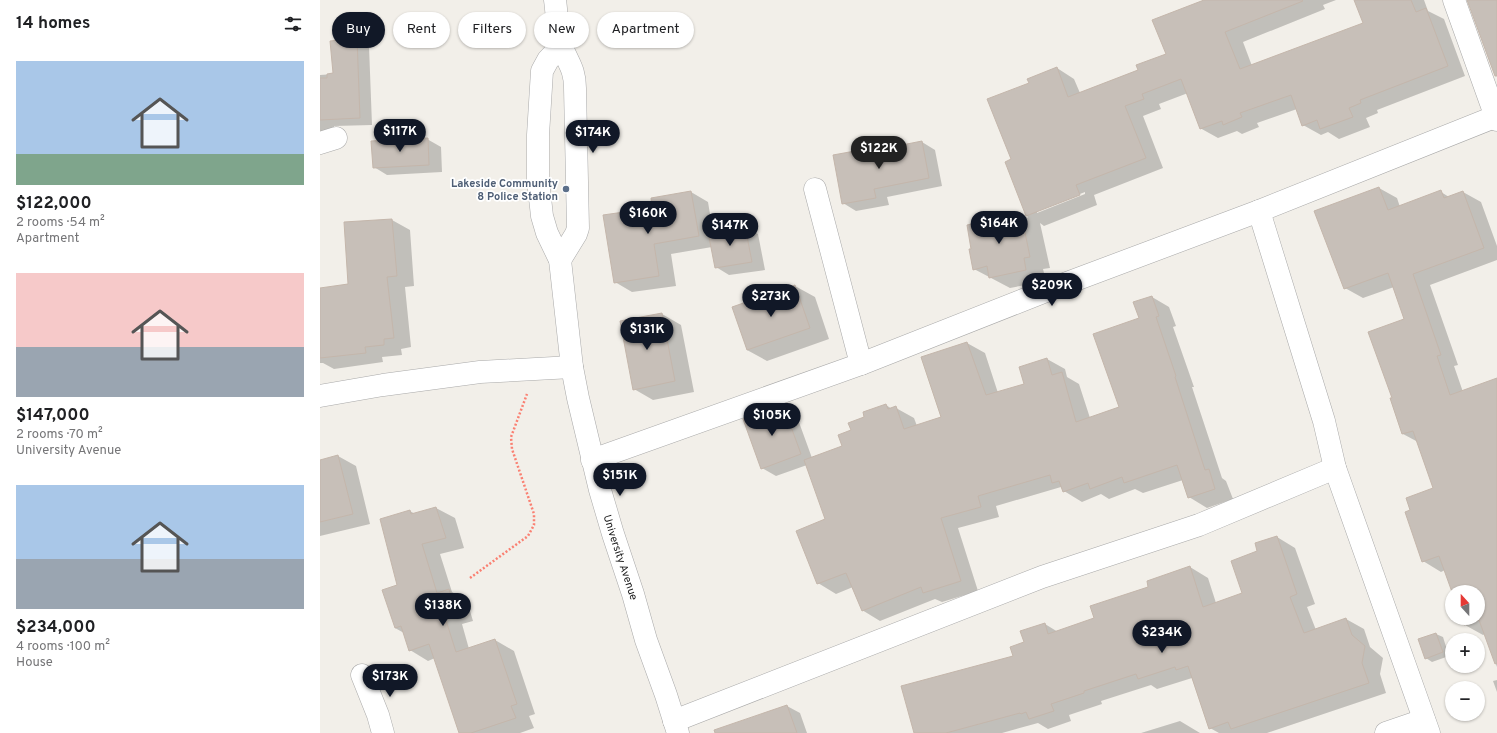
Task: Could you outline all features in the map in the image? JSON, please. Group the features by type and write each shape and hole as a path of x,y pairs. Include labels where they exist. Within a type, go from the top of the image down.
{"street":[{"path":"555,0 557,12"},
{"path":"592,460 861,364 1051,289 1259,211 1496,117 1454,0"},
{"name":"University Avenue","path":"559,48 548,60 542,71 538,136 538,180 542,216 547,233 560,260 572,366 592,460 646,640 676,727"},
{"path":"560,260 578,228 575,78 572,66 562,48"},
{"path":"815,189 861,364"},
{"path":"1259,211 1324,421 1335,468 1426,727 1386,733"},
{"path":"320,396 383,385 473,373 572,366"},
{"path":"676,727 1042,577 1199,525 1335,468"},
{"path":"362,674 378,715 383,733"}],"path":[{"path":"470,578 528,536 534,525 534,514 512,449 512,437 536,369"}],"building":[{"path":"1204,0 1303,1 1225,32 1240,69 1363,23 1354,0 1411,0 1416,12 1426,8 1448,66 1360,100 1361,103 1349,108 1353,117 1320,129 1317,120 1302,126 1291,95 1240,113 1242,117 1223,125 1222,121 1200,129 1181,79 1142,94 1144,99 1125,106 1146,158 1076,185 1080,195 1026,216 1005,162 1011,159 987,99 1029,83 1027,79 1057,67 1068,97 1138,70 1136,65 1166,54 1152,20"},
{"path":"1467,0 1497,0 1497,76 1495,76"},
{"path":"330,41 332,41 332,48 357,48 360,118 320,120 320,78 327,78 327,74 333,73"},
{"path":"428,138 429,165 373,168 371,141"},
{"path":"922,141 929,178 874,189 876,198 842,204 833,155 866,149 867,152"},
{"path":"1379,187 1388,210 1441,190 1444,198 1463,191 1484,248 1413,274 1441,355 1437,356 1450,395 1497,378 1497,663 1495,664 1481,625 1485,625 1485,585 1449,585 1439,556 1422,562 1405,512 1410,510 1406,498 1433,488 1413,431 1402,434 1390,398 1392,398 1368,332 1404,319 1388,273 1344,289 1314,211"},
{"path":"691,191 699,236 654,244 659,276 614,283 603,215 652,208 651,198"},
{"path":"1021,213 1030,257 1024,258 1026,270 989,278 987,266 973,270 967,225"},
{"path":"392,219 397,276 387,277 394,338 384,339 384,345 365,347 366,353 320,358 320,288 348,284 344,222"},
{"path":"745,226 752,262 715,268 708,232"},
{"path":"795,285 810,328 747,350 732,307"},
{"path":"1152,296 1159,316 1156,317 1205,470 1209,469 1215,489 1188,498 1177,465 1124,483 1122,477 1090,489 1088,483 1063,492 1059,481 1052,483 1050,475 978,496 981,507 941,518 961,581 923,593 921,587 862,611 846,573 817,584 796,531 825,519 804,460 842,446 838,435 851,430 848,423 864,417 863,412 886,404 888,409 896,406 904,429 941,417 921,357 967,342 986,395 1024,384 1019,367 1047,358 1052,375 1062,372 1076,422 1119,407 1093,334 1139,318 1133,302"},
{"path":"662,313 675,381 633,390 620,321"},
{"path":"783,405 801,454 761,469 743,419"},
{"path":"338,455 353,514 320,522 320,460"},
{"path":"436,507 446,538 422,544 437,593 449,589 455,611 444,614 456,652 495,639 517,704 511,706 516,718 471,733 459,733 429,644 409,651 401,626 395,628 382,590 397,585 380,519 410,510 411,514"},
{"path":"1277,536 1297,594 1290,597 1304,633 1346,618 1352,635 1365,646 1362,663 1369,683 1231,729 1228,722 1209,729 1188,666 1176,670 1175,667 1138,679 1136,674 1084,691 1084,693 1051,704 1054,711 1029,719 1026,712 946,733 914,733 901,686 1013,656 1010,647 1024,642 1020,631 1045,623 1048,634 1094,618 1090,606 1148,587 1147,581 1190,566 1203,607 1242,593 1231,561 1257,551 1255,543"},
{"path":"1436,633 1443,652 1425,659 1418,639"},
{"path":"787,705 797,733 715,733 714,730"}],"place":[{"name":"Lakeside Community 8 Police Station","path":"566,189"}]}
